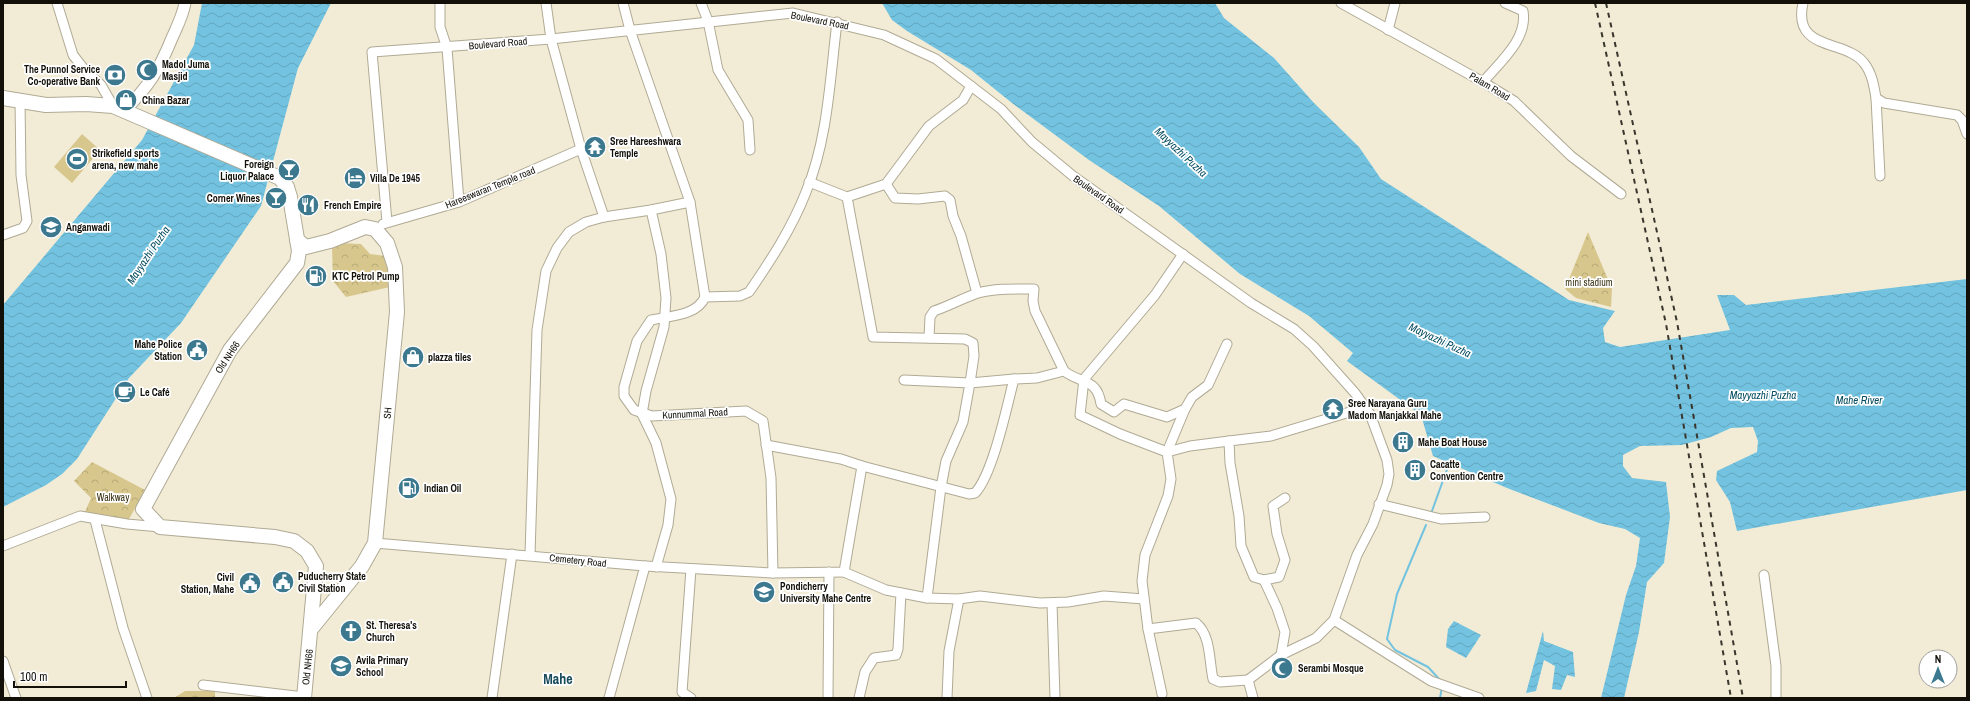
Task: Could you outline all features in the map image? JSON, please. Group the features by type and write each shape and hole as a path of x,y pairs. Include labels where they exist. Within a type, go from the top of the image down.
{"main road":[{"path":"3,98 46,105 86,104 119,108 280,178 287,187 290,197 299,251 297,263"},
{"path":"297,240 306,247 330,241 365,228 381,225"},
{"name":"SH","path":"311,628 362,566 375,543 397,312 395,267 381,225"},
{"path":"297,263 330,241"},
{"name":"Old NH66","path":"143,509 230,350 297,263"},
{"path":"143,509 160,527"},
{"name":"Old NH66","path":"160,527 275,537 294,541 307,551 316,566 306,698"}],"street":[{"path":"57,3 72,55 84,69 102,85 119,108 141,94 154,77 178,27 185,3"},
{"path":"440,3 440,27 447,48 459,202"},
{"path":"546,3 551,39 581,149 604,217"},
{"path":"623,3 630,30 690,202 705,297 702,305 692,311 651,320 637,341 624,387 624,396 634,410 642,414"},
{"path":"701,3 708,21 718,70 748,120 750,150"},
{"path":"1388,30 1395,3"},
{"path":"1483,82 1517,42 1521,31 1524,10 1505,3"},
{"path":"1803,3 1802,23 1809,33 1821,43 1851,53 1859,58 1865,64 1874,83 1880,176"},
{"name":"Palam Road","path":"1345,4 1514,101 1571,156 1621,194"},
{"name":"Boulevard Road","path":"381,225 372,52 447,48 551,39 793,13 837,22 884,35 936,59 1001,109 1032,142 1073,176 1251,303 1294,329 1314,346 1366,407 1373,420 1387,460 1387,485 1373,524 1357,555 1334,620"},
{"path":"705,297 740,296 749,292 787,232 809,182 822,139 837,22"},
{"path":"809,182 847,197 886,184 929,126 963,100 971,86"},
{"path":"1876,98 1884,103 1957,115 1965,118 1967,134"},
{"path":"3,235 23,228 27,221 21,175 20,100"},
{"name":"Hareeswaran Temple road","path":"381,225 459,202 581,149"},
{"path":"886,184 895,198 918,199 945,196 950,200 953,216 963,243 977,294"},
{"path":"847,197 874,337 965,339 973,343 974,356 963,422 958,438 950,449 942,487 927,598"},
{"path":"530,555 537,330 546,271 557,248 569,232 586,222 604,217 690,202"},
{"path":"651,210 665,276 666,298 662,334 646,392 642,414 656,443 671,499 668,525 656,567"},
{"path":"1183,254 1155,295 1084,379 1080,415 1120,434 1168,452 1190,446 1271,436 1366,407"},
{"path":"928,338 930,317 934,311 977,294 997,290 1034,289 1033,301 1035,311 1064,371 1072,376 1084,379 1099,393 1101,404 1114,412 1124,404 1167,417 1185,409"},
{"path":"1162,694 1148,628 1144,599 1142,581 1145,555 1168,496 1171,479 1168,452 1185,409 1192,397 1208,385 1227,344"},
{"path":"904,380 970,383 1037,378 1064,371"},
{"path":"766,445 835,458 969,494 978,490 984,479 993,455 1014,379"},
{"name":"Kunnummal Road","path":"642,414 652,416 746,411 763,421 771,478 773,573"},
{"path":"1229,441 1230,463 1239,516 1241,546 1254,577 1264,580 1279,576 1286,560 1277,534 1273,506 1285,498"},
{"path":"862,466 844,572 886,590 927,598 959,599 980,596 1052,603 1104,596 1144,599"},
{"path":"1379,504 1441,519 1485,516"},
{"path":"137,525 143,509"},
{"path":"3,546 80,516 95,520 160,527"},
{"path":"95,520 123,628 147,698"},
{"name":"Cemetery Road","path":"375,543 530,555 656,567 773,573 844,572"},
{"path":"492,698 512,554"},
{"path":"609,698 646,566"},
{"path":"691,698 682,692 692,569"},
{"path":"828,698 830,572"},
{"path":"1764,575 1776,666 1776,698"},
{"path":"1264,580 1277,608 1285,632 1281,655"},
{"path":"859,698 865,672 874,658 896,655 898,649 901,593"},
{"path":"948,698 949,651 959,599"},
{"path":"1052,603 1055,698"},
{"path":"1148,628 1196,623 1202,628 1205,636 1213,679 1220,682 1248,680 1281,655 1316,638 1334,620 1431,682 1479,698"},
{"path":"3,661 16,698"},
{"path":"1248,680 1253,698"},
{"path":"203,685 306,698"}],"green space":[{"name":"Strikefield sports arena, new mahe","path":"82,134 100,150 72,183 54,167"},
{"name":"mini stadium","path":"1588,232 1612,289 1611,307 1576,298 1565,289"},
{"path":"341,243 361,244 370,254 386,256 390,287 346,297 333,281 332,248"},
{"name":"Walkway","path":"92,462 145,490 128,521 84,514 91,498 74,481"},
{"path":"185,691 215,691 215,698 174,698"}],"water":[{"name":"Mayyazhi Puzha","path":"202,3 331,3 298,68 261,206 181,323 129,378 77,459 62,474 46,485 3,507 3,305 142,140 194,45"},
{"name":"Mahe River","path":"882,3 1215,3 1224,18 1274,58 1314,103 1359,147 1381,179 1569,300 1615,311 1603,328 1605,342 1620,347 1730,330 1717,295 1734,295 1746,305 1967,279 1967,490 1737,531 1730,502 1716,480 1717,471 1757,452 1758,441 1753,427 1731,428 1711,437 1682,445 1640,446 1623,455 1623,466 1632,478 1666,482 1670,517 1664,563 1647,582 1639,632 1624,698 1601,698 1626,595 1636,566 1640,538 1625,529 1599,523 1507,488 1433,456 1421,415 1347,361 1353,353 1309,316 1240,274 1159,206 1089,160 1012,103 971,70 907,31 892,20"},
{"path":"1454,621 1481,635 1466,658 1446,647 1448,629"},
{"path":"1543,631 1544,641 1573,652 1575,677 1567,675 1561,690 1552,689 1555,666 1544,660 1536,691 1526,693"}],"waterway":[{"path":"1432,511 1450,461"},
{"path":"1426,525 1397,594 1387,639 1395,650 1428,667 1440,680"},
{"path":"1440,698 1442,687"}],"railway":[{"path":"1595,3 1666,324 1731,698"},
{"path":"1606,3 1677,322 1743,698"}],"place":[{"name":"Madol Juma Masjid","path":"147,70"},
{"name":"The Punnol Service Co-operative Bank","path":"115,75"},
{"name":"China Bazar","path":"126,100"},
{"name":"Sree Hareeshwara Temple","path":"595,147"},
{"name":"Strikefield sports arena, new mahe","path":"77,159"},
{"name":"Foreign Liquor Palace","path":"289,170"},
{"name":"Villa De 1945","path":"355,178"},
{"name":"Corner Wines","path":"276,198"},
{"name":"French Empire","path":"308,205"},
{"name":"Anganwadi","path":"51,227"},
{"name":"KTC Petrol Pump","path":"316,276"},
{"name":"Mahe Police Station","path":"197,350"},
{"name":"plazza tiles","path":"413,357"},
{"name":"Le Café","path":"125,392"},
{"name":"Sree Narayana Guru Madom Manjakkal Mahe","path":"1333,409"},
{"name":"Mahe Boat House","path":"1403,442"},
{"name":"Cacatte Convention Centre","path":"1415,470"},
{"name":"Indian Oil","path":"409,488"},
{"name":"Puducherry State Civil Station","path":"283,582"},
{"name":"Civil Station, Mahe","path":"250,583"},
{"name":"Pondicherry University Mahe Centre","path":"764,592"},
{"name":"St. Theresa's Church","path":"351,631"},
{"name":"Avila Primary School","path":"341,666"},
{"name":"Serambi Mosque","path":"1282,668"}],"district":[{"name":"Mahe","path":"558,679"}]}
